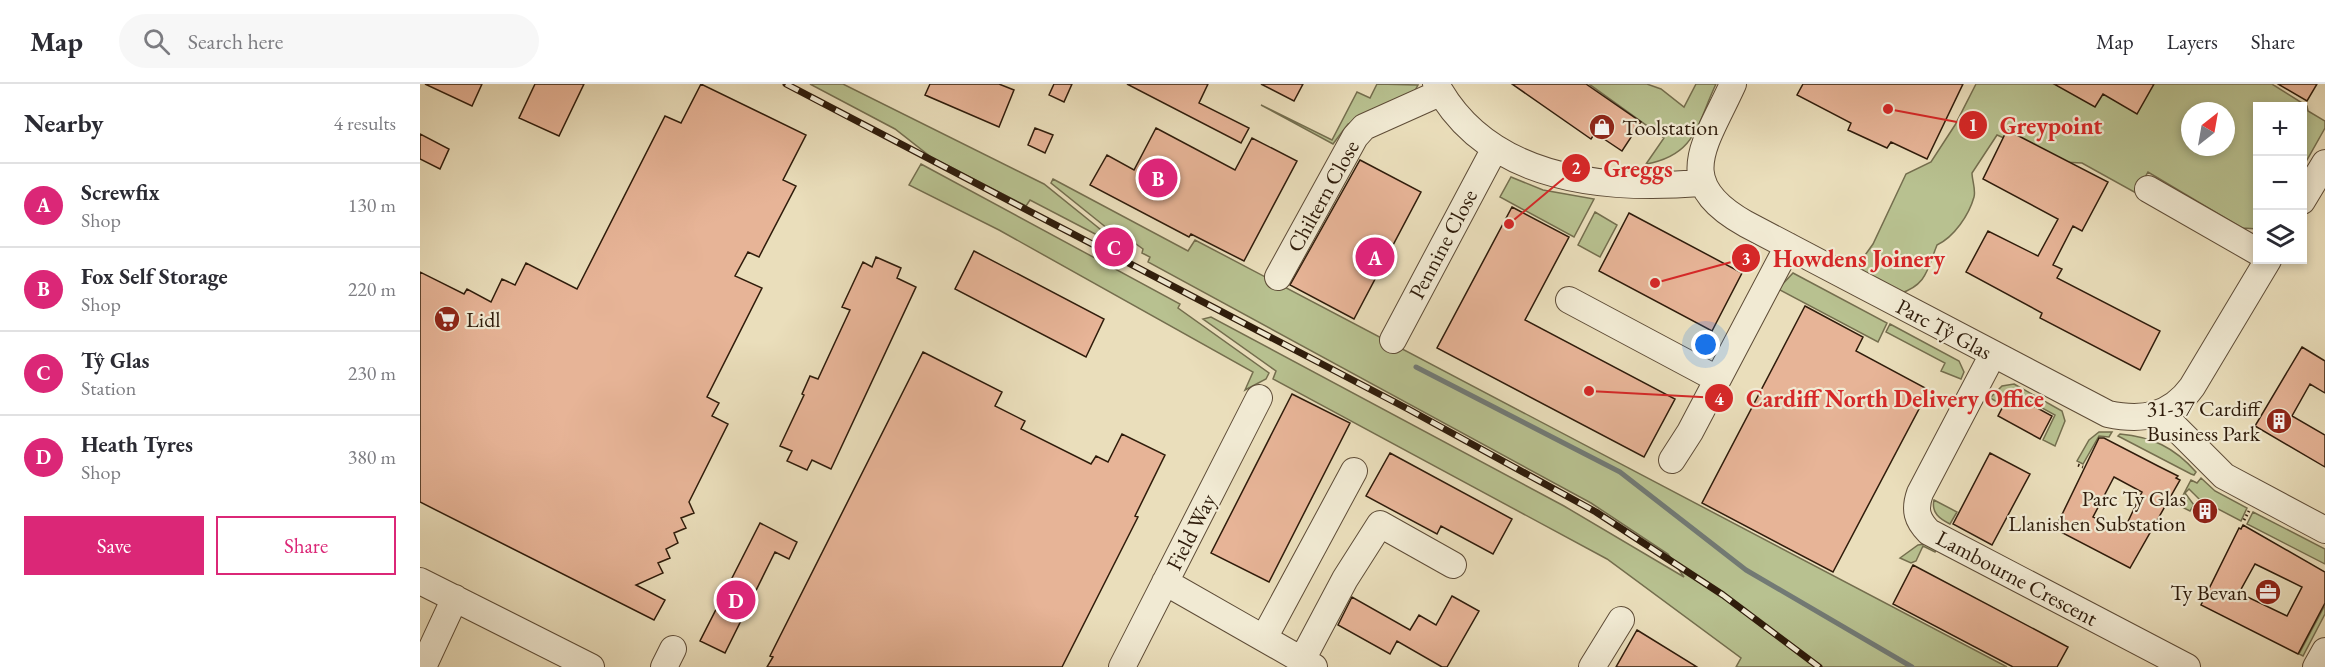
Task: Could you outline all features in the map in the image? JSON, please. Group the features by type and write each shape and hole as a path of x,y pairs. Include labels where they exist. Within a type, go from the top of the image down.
{"street":[{"path":"1438,88 1462,122 1495,148 1529,167 1565,177 1645,185 1701,183 1699,170 1703,150 1733,84"},
{"name":"Chiltern Close","path":"1278,277 1355,137 1365,128 1438,88"},
{"name":"Pennine Close","path":"1393,340 1495,148"},
{"path":"2307,193 2325,163"},
{"name":"Parc Tŷ Glas","path":"1701,183 1709,197 1726,213 2108,414 2145,418 2162,414"},
{"path":"2148,189 2253,249"},
{"path":"1672,460 1788,246"},
{"path":"2266,264 2192,387 2178,403 2162,414 2224,476 2325,530"},
{"path":"1569,300 1717,379"},
{"name":"Lambourne Crescent","path":"1994,354 1920,494 1917,512 1922,525 1929,532 2187,667"},
{"name":"Field Way","path":"1122,667 1259,398"},
{"path":"1264,638 1354,471"},
{"path":"1165,582 1308,664 1345,579 1380,524 1453,565"},
{"path":"420,581 591,667"},
{"path":"423,667 455,598"},
{"path":"1592,667 1621,620"},
{"path":"2316,667 2325,651"}],"path":[{"path":"2244,520 2249,511"}],"green space":[{"path":"810,84 843,84 1044,184 1126,250 1030,200 1026,206 931,157 895,129"},
{"path":"1377,84 1418,85 1413,94 1348,124 1333,144 1261,105 1332,140 1357,92 1370,98"},
{"path":"1589,84 1647,84 1661,89 1684,107 1696,84 1716,84 1693,136 1675,153 1663,160 1646,164 1664,138"},
{"path":"1976,84 2272,84 2301,102 2253,102 2253,229 2242,228 2148,172 2136,193 2082,163 2061,162 1997,135 1972,173 1974,194 1972,204 1960,225 1949,237 1937,245 1921,281 1899,294 1862,278 1863,258 1873,244 1906,174 1931,162 1955,125"},
{"path":"2307,106 2308,111 2325,121 2325,128 2307,160"},
{"path":"921,164 1180,304 1178,308 1269,373 1266,379 1245,390 1253,372 999,230 909,185"},
{"path":"1511,177 1543,190 1594,199 1574,237 1500,197"},
{"path":"1053,179 1188,251 1195,240 2007,667 1736,667 1741,658 1607,559 1273,379 1276,371 1203,319 1211,317 1564,506 1684,577 1668,554 1591,503 1148,262 1150,257 1142,253 1143,249 1126,237 1123,241 1051,183"},
{"path":"1595,212 1617,225 1600,257 1578,245"},
{"path":"1793,273 1887,323 1878,342 1778,289"},
{"path":"1890,324 1959,361 1964,372 1961,379 1941,371 1945,363 1886,332"},
{"path":"2014,384 2062,411 2065,421 2055,446 2043,440 2055,415 2011,391 2003,405 1990,398 2002,386"},
{"path":"2099,432 2112,432 2109,437 2099,436 2083,464 2077,461 2089,440"},
{"path":"2120,434 2162,445 2188,463 2196,472 2194,475 2191,474 2118,436"},
{"path":"2201,478 2215,491 2247,508 2241,521 2199,499 2189,489 2185,493 2194,505 2190,511 2178,505 2191,480 2197,483"},
{"path":"1934,500 1957,512 1950,524 1935,512"},
{"path":"2253,512 2325,549 2325,564 2247,524"},
{"path":"1926,544 1937,547 1935,552 1923,546 1916,561 1911,563 1900,558 1918,545"},
{"path":"2325,605 2325,614 2303,656 2299,654"}],"building":[{"path":"425,84 482,84 472,106"},
{"path":"535,84 584,84 559,136 519,118"},
{"path":"701,84 806,135 783,180 796,186 759,257 748,252 735,276 762,288 707,397 719,403 712,416 728,424 689,502 694,513 681,518 686,528 674,533 678,543 666,549 670,558 658,563 663,573 636,585 665,600 654,620 420,502 420,272 464,294 467,289 491,302 502,279 515,285 526,263 577,289 665,116 681,123"},
{"path":"930,84 999,84 1014,90 999,127 925,95"},
{"path":"1054,84 1072,84 1064,102 1049,95"},
{"path":"1127,84 1208,84 1199,103 1249,128 1241,143"},
{"path":"1261,84 1303,84 1294,101"},
{"path":"1512,84 1586,84 1641,122 1622,151 1595,133 1591,139"},
{"path":"1803,84 1963,84 1927,159 1891,142 1887,148 1848,130 1851,123 1797,95"},
{"path":"2054,84 2154,84 2137,114 2103,94 2095,107"},
{"path":"2278,84 2317,84 2307,101"},
{"path":"1035,128 1053,135 1045,153 1028,145"},
{"path":"1156,128 1235,170 1252,138 1297,161 1244,261 1191,234 1189,237 1090,185 1107,155 1134,170"},
{"path":"2007,130 2108,182 2082,231 2073,226 2053,265 2062,269 2057,278 2160,331 2140,370 2040,318 2042,313 1966,272 1988,231 2038,256 2058,219 1983,179"},
{"path":"420,134 449,149 440,169 420,159"},
{"path":"1360,160 1421,192 1354,319 1290,285"},
{"path":"1512,207 1569,237 1525,320 1675,399 1644,457 1437,348"},
{"path":"1629,213 1742,273 1712,331 1599,271"},
{"path":"974,251 1104,319 1086,357 955,289"},
{"path":"876,257 901,268 897,278 916,287 831,469 812,460 807,470 787,461 792,451 780,446 804,395 802,394 810,376 818,379 850,310 842,307 863,262 872,267"},
{"path":"1805,306 1863,337 1856,351 1929,390 1833,572 1702,503"},
{"name":"31-37 Cardiff Business Park","path":"2302,347 2325,361 2325,393 2310,384 2292,416 2325,435 2325,467 2255,426"},
{"path":"923,352 1002,392 995,406 1025,421 1021,429 1091,464 1096,456 1108,462 1122,434 1165,455 1135,516 1138,517 1062,667 767,667 773,657 770,656"},
{"path":"2010,393 2052,416 2040,439 1998,416"},
{"path":"1292,394 1350,423 1269,582 1211,553"},
{"path":"2099,438 2104,438 2178,476 2176,478 2180,480 2130,568 2055,529","holes":["2114,477 2142,492 2123,532 2093,517"]},
{"path":"1390,453 1512,519 1493,554 1441,526 1437,534 1366,496"},
{"path":"1990,453 2030,474 1992,545 1953,524"},
{"path":"760,523 797,542 789,559 775,552 725,653 700,641"},
{"path":"2243,525 2325,572 2325,603 2298,654 2201,605 2239,528 2241,529","holes":["2255,564 2302,587 2287,616 2239,593"]},
{"path":"1913,565 2068,647 2057,667 2013,667 1893,604"},
{"path":"1452,596 1479,611 1447,667 1442,667 1397,641 1390,654 1338,625 1352,597 1410,630 1419,615 1436,625"},
{"path":"1637,630 1697,667 1616,667"}],"waterway":[{"path":"1416,367 1620,472 1746,570 1912,667"}],"railway":[{"path":"786,84 1408,409 1596,512 1723,595 1819,667"}],"place":[{"name":"Greypoint","path":"1888,109"},
{"name":"Toolstation","path":"1602,127"},
{"name":"Fox Self Storage","path":"1158,178"},
{"name":"Greggs","path":"1509,224"},
{"name":"Tŷ Glas","path":"1114,247"},
{"name":"Screwfix","path":"1375,257"},
{"name":"Howdens Joinery","path":"1655,283"},
{"name":"Lidl","path":"447,319"},
{"name":"Cardiff North Delivery Office","path":"1589,391"},
{"name":"31-37 Cardiff Business Park","path":"2279,421"},
{"name":"Parc Ty Glas Llanishen Substation","path":"2205,511"},
{"name":"Ty Bevan","path":"2268,592"},
{"name":"Heath Tyres","path":"736,600"}]}
